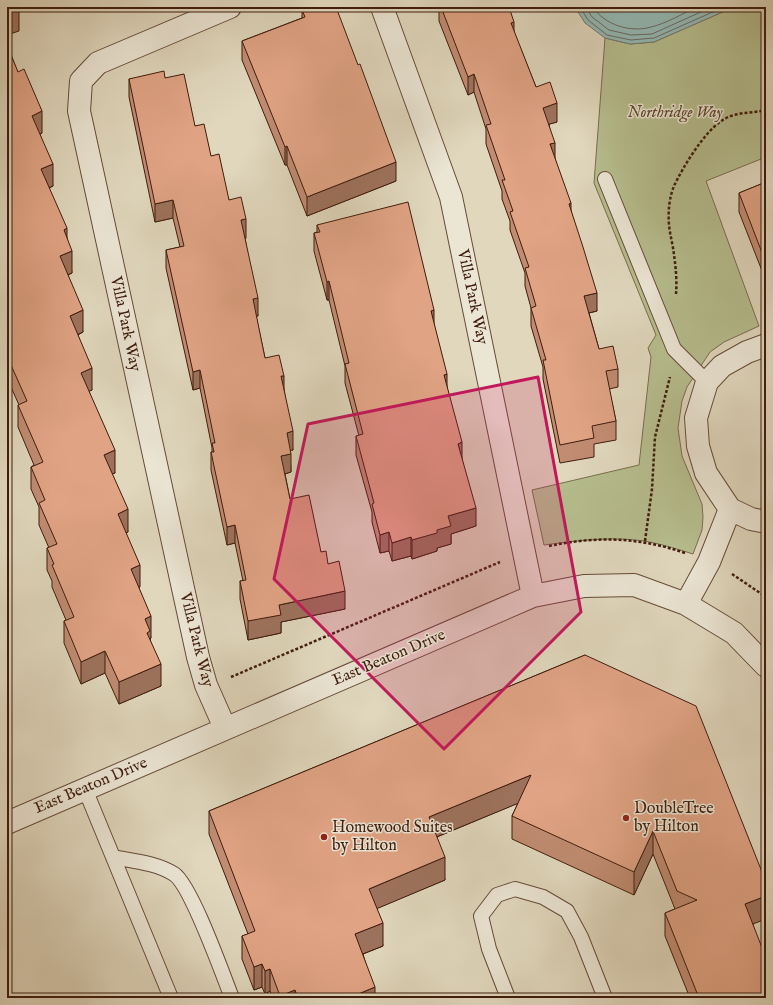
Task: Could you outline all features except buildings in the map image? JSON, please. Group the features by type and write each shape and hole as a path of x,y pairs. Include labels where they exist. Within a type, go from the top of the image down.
{"street":[{"name":"Villa Park Way","path":"225,728 206,685 198,657 79,111 81,81 98,63 230,7"},
{"name":"Villa Park Way","path":"382,7 451,197 533,596"},
{"path":"766,345 747,352 722,366 707,382 696,418 698,446 706,473 730,510 751,519 766,522"},
{"path":"686,604 709,562 730,510"},
{"name":"East Beaton Drive","path":"7,822 533,596 584,586 634,585 686,604 734,633 766,666"}],"lane":[{"path":"605,179 674,349 707,382"},
{"path":"85,789 171,998"},
{"path":"113,857 154,866 176,875 190,896 232,998"},
{"path":"508,998 488,949 481,916 497,896 515,889 543,897 567,911 581,937 605,998"}],"highlighted area":[{"path":"538,377 581,612 444,749 274,579 308,424"}],"green space":[{"name":"Northridge Way","path":"734,7 766,7 766,157 706,181 759,326 724,342 710,352 687,387 682,401 678,428 682,456 702,504 702,530 693,554 650,542 624,539 590,540 544,545 532,490 639,465 651,357 648,348 656,335 594,183 605,38 630,44 654,42"}],"water":[{"path":"575,7 734,7 654,42 630,44 605,38 585,23"}],"place":[{"name":"DoubleTree by Hilton","path":"626,818"},
{"name":"Homewood Suites by Hilton","path":"324,837"}]}
